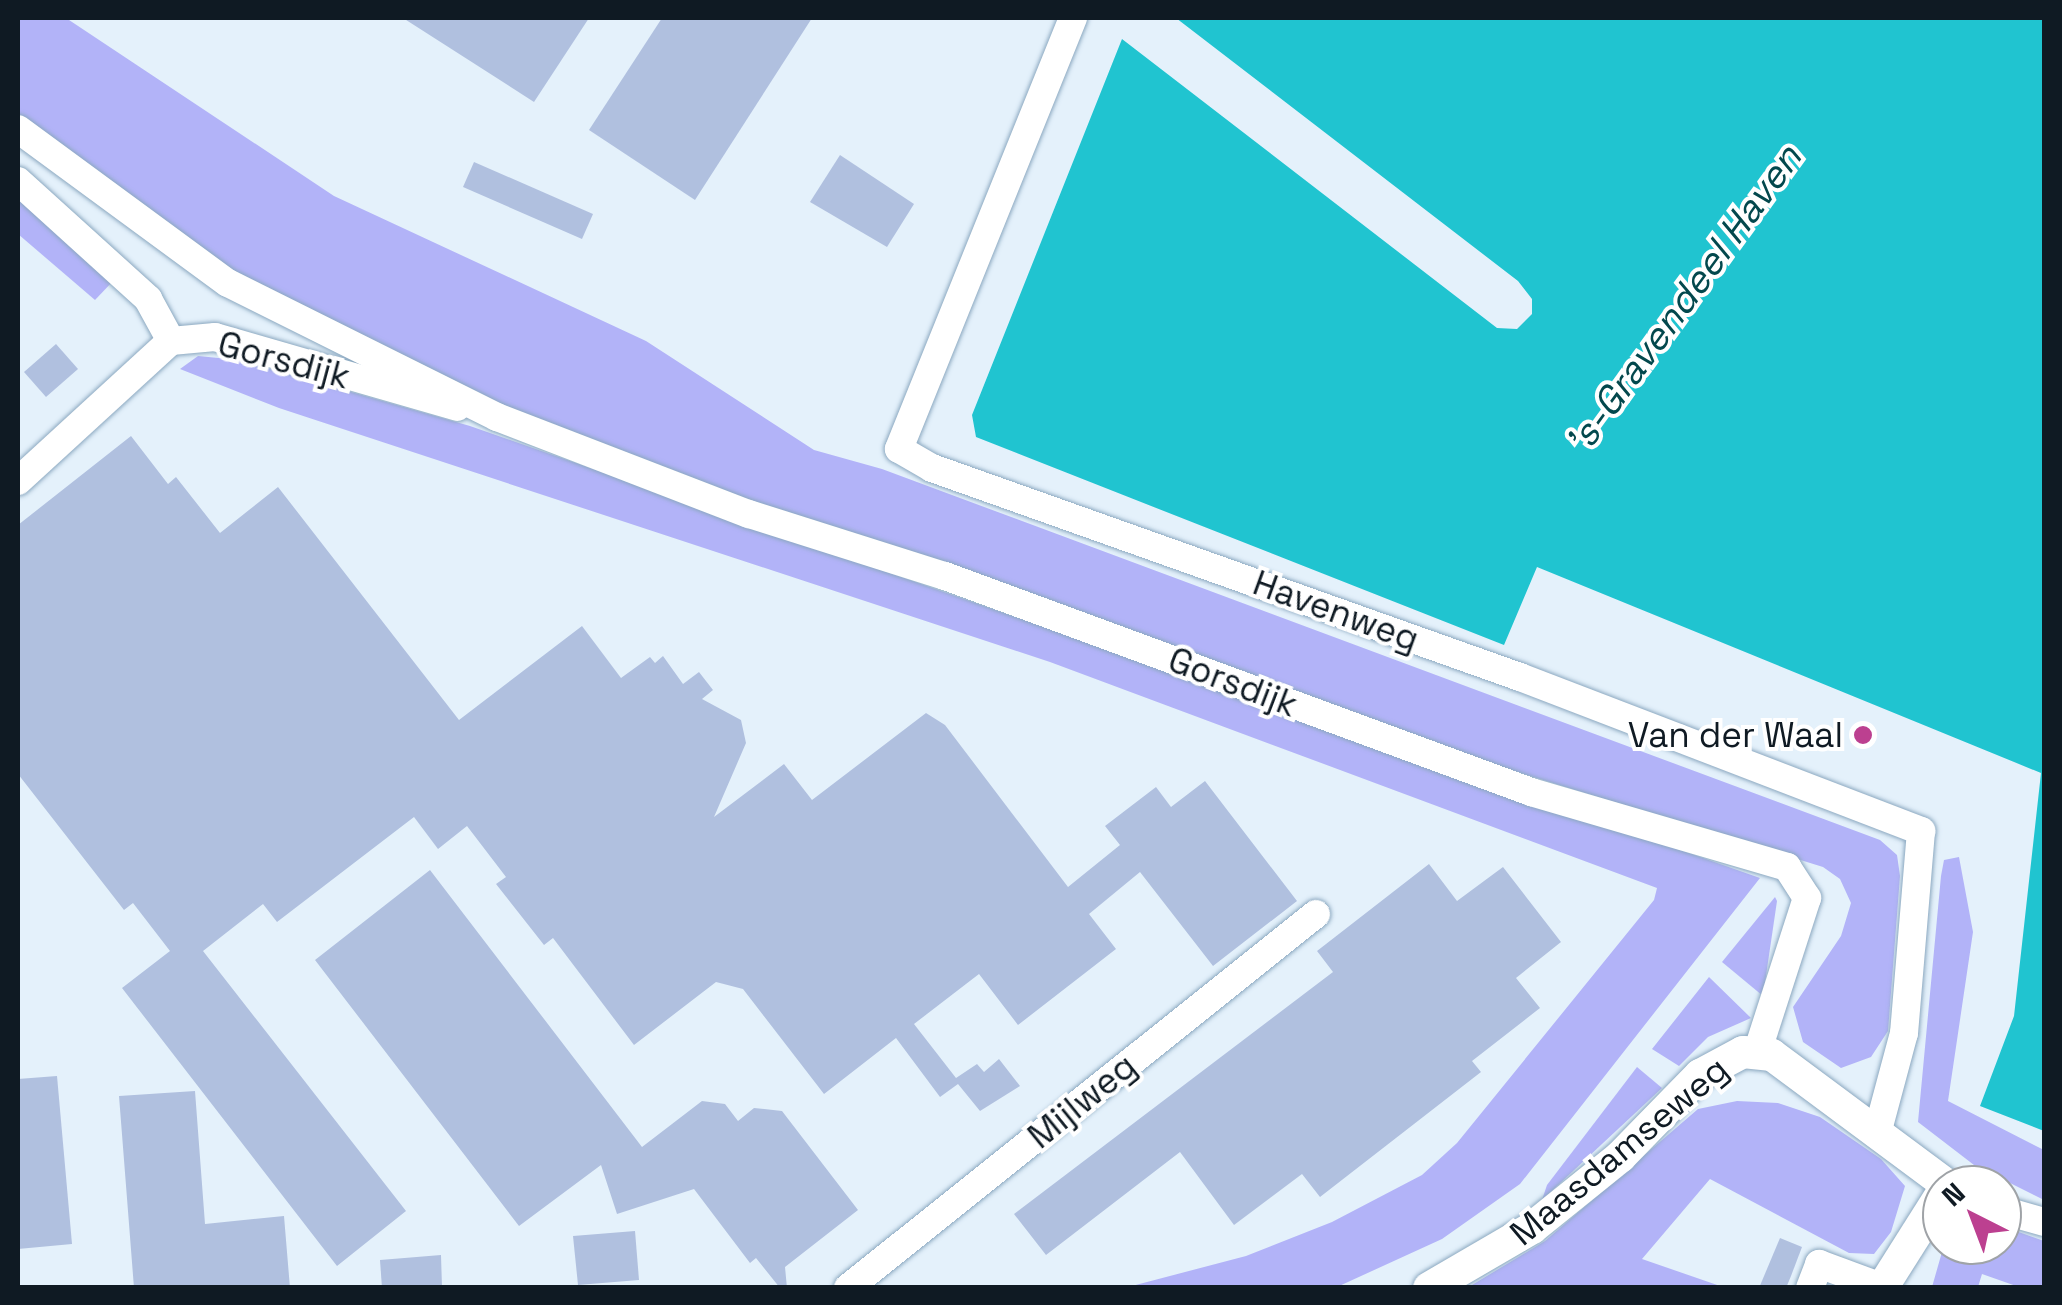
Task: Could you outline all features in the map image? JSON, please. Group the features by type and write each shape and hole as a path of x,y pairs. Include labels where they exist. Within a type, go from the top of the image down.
{"street":[{"name":"Havenweg","path":"1073,18 898,449 932,468 1520,677 1921,831 1904,1033 1877,1134"},
{"name":"Gorsdijk","path":"18,130 228,283 497,417"},
{"name":"Gorsdijk","path":"18,181 139,289 171,342 214,336 497,417 748,514 963,583 1530,792 1787,866 1807,898 1758,1050"},
{"path":"18,481 171,342"},
{"name":"Mijlweg","path":"848,1288 1316,914"},
{"path":"1758,1050 1922,1167"},
{"name":"Maasdamseweg","path":"1429,1288 1480,1262 1574,1196 1714,1064 1758,1050"},
{"path":"1810,1288 1819,1264 1882,1287 1922,1226"}],"shaded area":[{"path":"18,18 66,18 334,196 646,341 814,450 882,469 1880,840 1897,855 1900,876 1888,1031 1871,1057 1841,1068 1803,1042 1793,1007 1841,936 1851,903 1840,879 1823,867 1434,746 528,427 221,265 18,114"},
{"path":"18,194 115,279 95,300 18,234"},
{"path":"198,356 239,360 470,426 1760,878 1520,1184 1442,1239 1337,1287 1128,1287 1246,1256 1332,1222 1422,1175 1457,1143 1654,900 1657,888 1050,662 279,408 180,369"},
{"path":"1959,857 1973,932 1948,1101 2044,1150 2044,1200 2022,1189 2022,1165 1974,1165 1918,1122 1944,860"},
{"path":"1775,897 1777,901 1763,996 1722,962"},
{"path":"1709,977 1751,1018 1708,1037 1679,1066 1652,1049"},
{"path":"1637,1067 1662,1088 1542,1200 1547,1185"},
{"path":"1737,1101 1778,1103 1820,1117 1881,1159 1905,1186 1891,1232 1874,1254 1849,1253 1710,1179 1642,1259 1723,1287 1467,1288 1545,1241 1698,1109"},
{"path":"2022,1233 2044,1241 2044,1287 2019,1287 1982,1274 1978,1287 1932,1287 1938,1265 2022,1265"}],"water":[{"name":"'s-Gravendeel Haven","path":"1176,18 2044,18 2044,1131 1980,1106 2014,1016 2041,773 1537,567 1504,645 976,437 972,415 1122,39 1497,328 1517,329 1532,314 1532,299 1518,281"}],"building":[{"path":"403,18 589,18 534,102"},
{"path":"662,18 812,18 695,200 589,130"},
{"path":"840,155 914,204 887,247 810,202"},
{"path":"474,162 593,214 582,239 463,187"},
{"path":"56,344 78,369 46,397 24,372"},
{"path":"131,436 168,484 176,477 220,533 278,487 459,720 582,626 621,678 650,657 655,663 663,656 683,684 699,672 713,690 702,699 741,720 746,743 714,817 784,764 812,800 926,713 945,725 1068,887 1120,845 1105,826 1156,787 1171,807 1205,781 1297,901 1213,966 1140,872 1089,914 1116,949 1018,1025 979,974 914,1024 956,1078 977,1064 984,1072 999,1059 1020,1086 980,1111 958,1084 940,1097 896,1038 824,1094 743,989 716,982 634,1045 553,938 544,945 496,884 506,877 467,826 438,849 414,817 277,922 263,904 203,951 406,1211 337,1266 122,988 170,951 133,903 124,910 18,774 18,525"},
{"path":"1429,864 1457,901 1503,867 1561,942 1516,978 1540,1008 1472,1061 1481,1072 1320,1197 1302,1174 1234,1225 1180,1152 1046,1255 1014,1214 1333,972 1317,951"},
{"path":"430,870 642,1147 702,1101 725,1104 738,1121 754,1108 782,1111 858,1210 785,1267 787,1288 780,1288 756,1258 750,1263 694,1189 617,1214 601,1165 519,1226 315,960"},
{"path":"57,1076 72,1244 18,1249 18,1079"},
{"path":"195,1091 205,1224 284,1216 290,1288 134,1288 119,1096"},
{"path":"635,1231 639,1280 578,1285 573,1236"},
{"path":"1780,1238 1802,1247 1786,1288 1759,1288"},
{"path":"441,1255 442,1288 382,1288 380,1260"}],"place":[{"name":"Van der Waal","path":"1863,735"}]}
